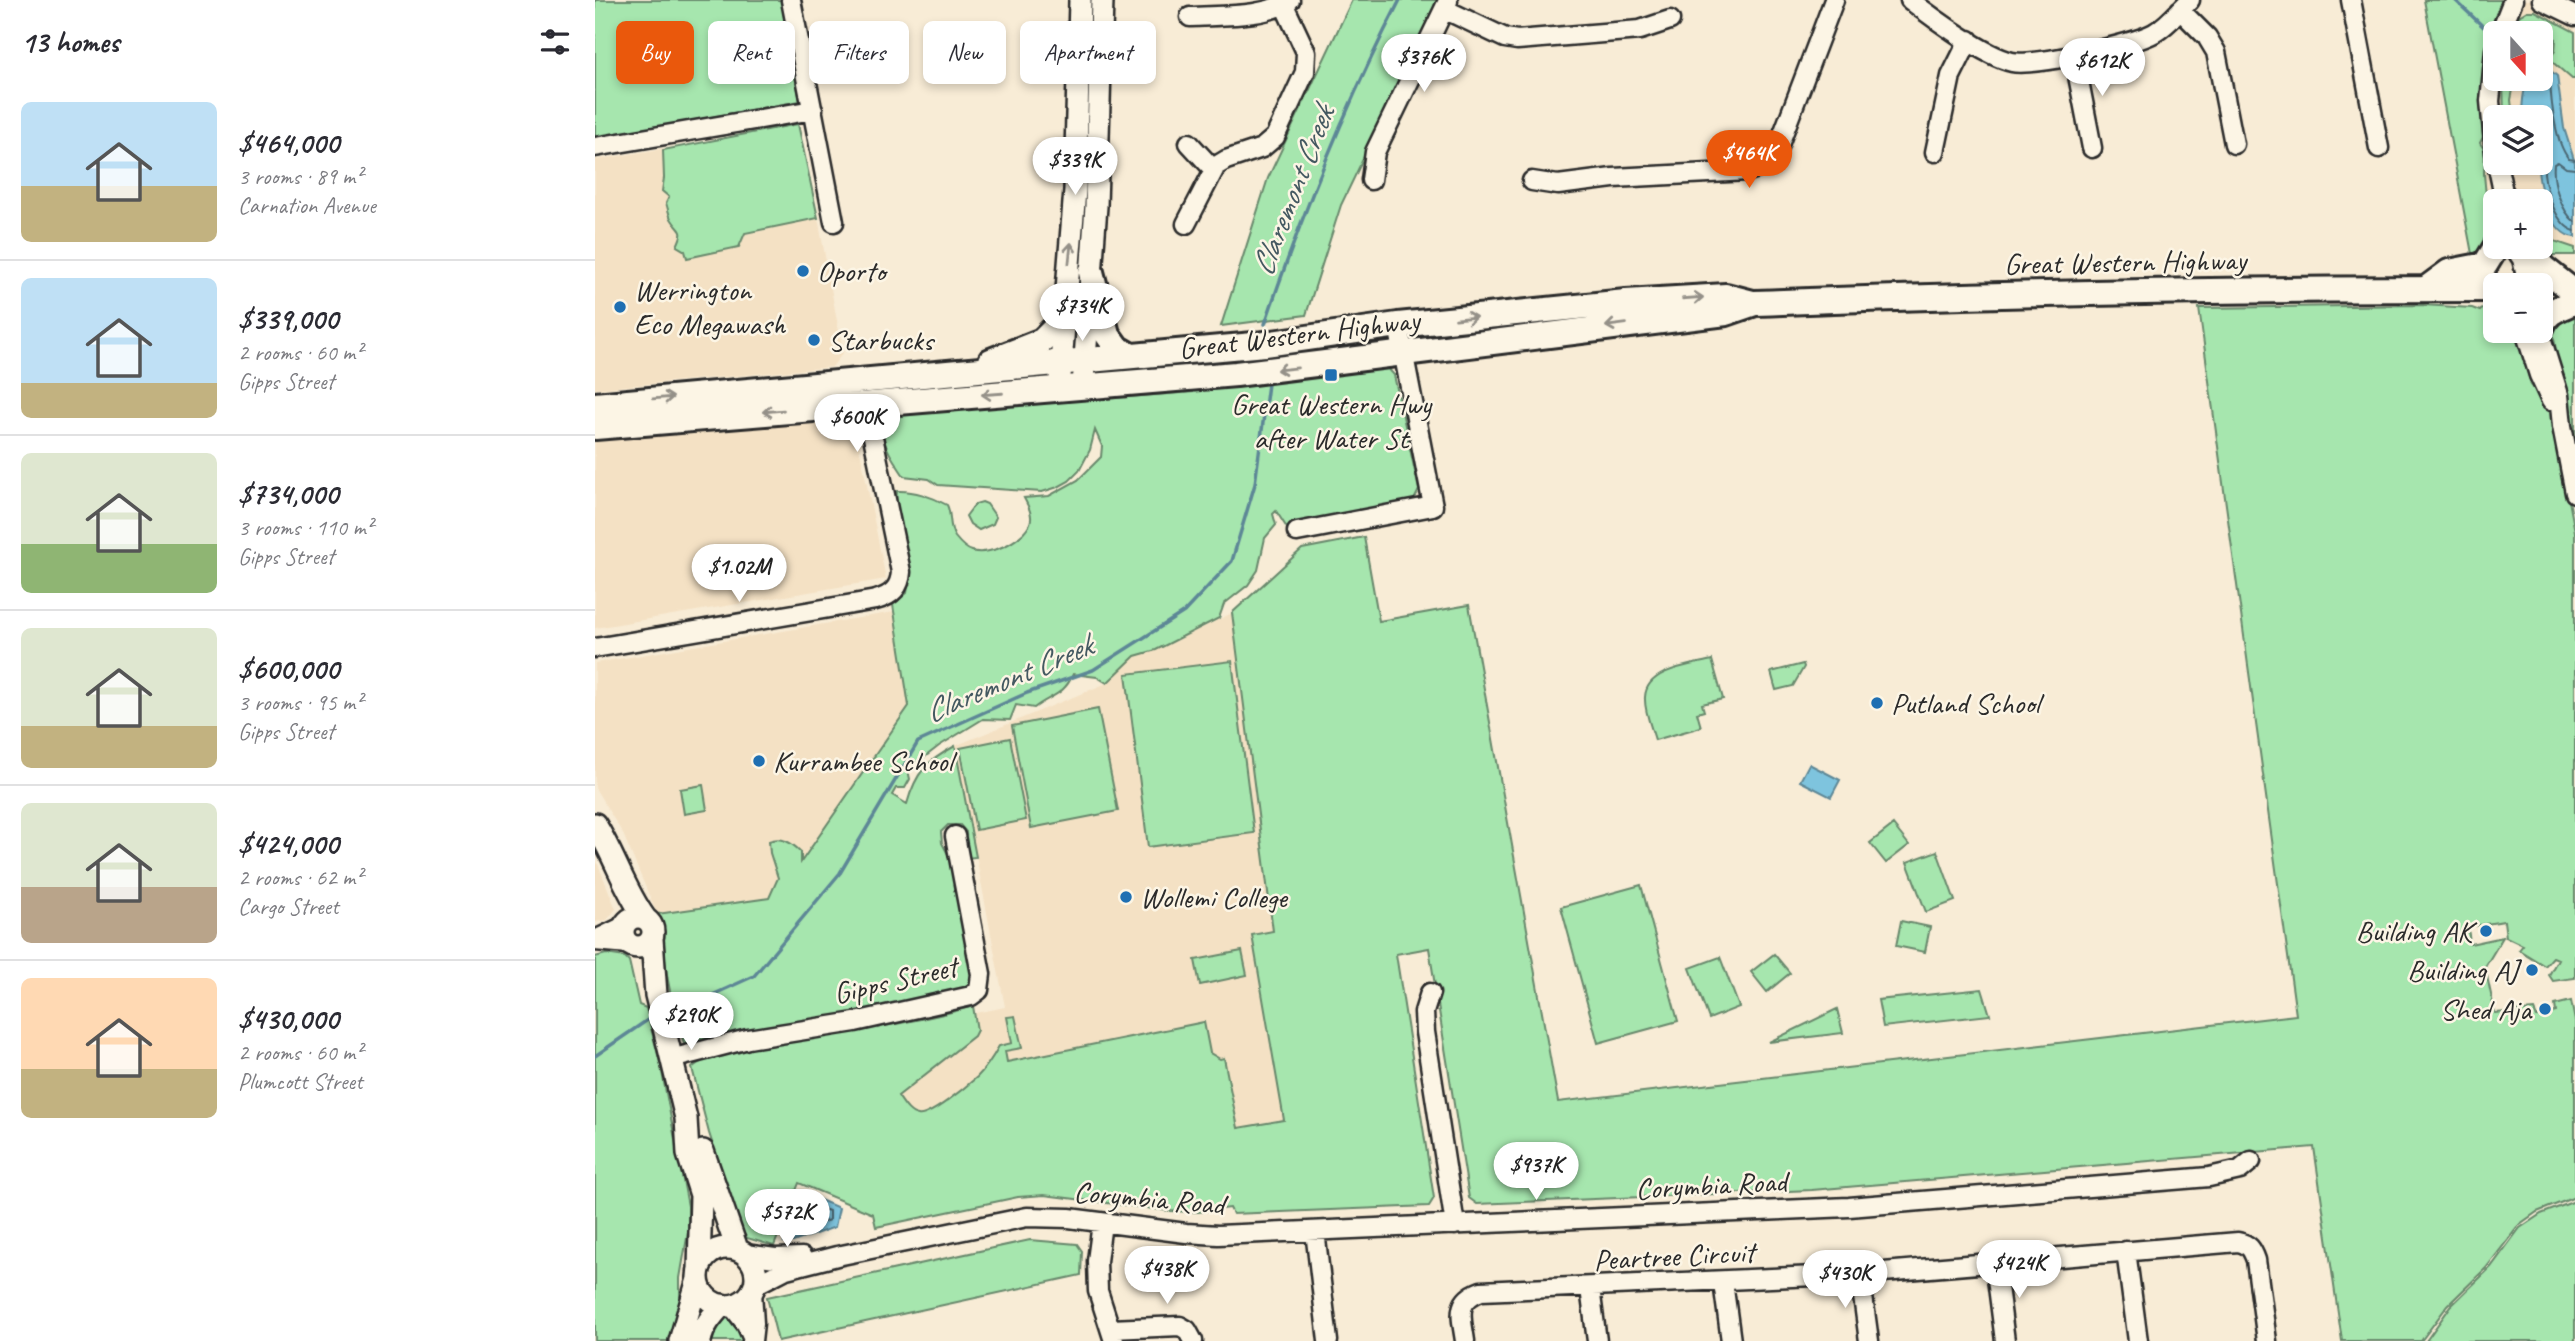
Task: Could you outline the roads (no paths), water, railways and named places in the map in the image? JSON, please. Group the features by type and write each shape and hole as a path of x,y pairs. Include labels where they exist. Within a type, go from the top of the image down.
{"highway":[{"path":"2425,289 2449,272 2484,265 2488,259"},
{"path":"2538,259 2542,267 2574,293"},
{"path":"1091,272 1107,334 1117,348 1131,356"},
{"name":"Great Western Highway","path":"595,405 1265,344 1398,325 1626,302 1726,296 1755,303 2056,295 2483,289"},
{"path":"2553,290 2574,293"},
{"path":"2553,309 2574,293"},
{"name":"Great Western Highway","path":"595,427 1236,374 1726,313 1755,303"},
{"path":"967,370 1042,341 1063,320"}],"main road":[{"path":"1072,362 1063,320 1076,190 1080,0"},
{"path":"1071,388 1072,362 1091,272 1099,139 1102,0"},
{"path":"595,824 621,877 635,933 656,995 686,1118 688,1154 701,1195 699,1274 706,1296 726,1305"},
{"path":"686,1118 702,1149 741,1251 756,1270 754,1288 740,1303 726,1305 711,1317 700,1341"},
{"path":"680,1341 703,1261 718,1249 741,1251"}],"street":[{"path":"791,0 834,222"},
{"path":"1532,181 1558,185 1613,178 1748,171 1765,166 1775,155 1834,0"},
{"path":"1910,0 1969,40 2012,62 2036,62 2074,55 2153,33 2185,5 2216,52 2234,144"},
{"path":"2351,0 2379,148"},
{"path":"2505,21 2513,0"},
{"path":"2542,0 2575,16"},
{"path":"1187,224 1213,169 1226,160 1257,150 1271,142 1278,132 1305,72 1306,52 1287,2 1262,12 1190,17"},
{"path":"1371,180 1375,152 1446,4 1505,38 1517,40 1640,30 1670,20"},
{"path":"1935,152 1951,76 1969,40"},
{"path":"2074,55 2092,148"},
{"path":"595,147 813,110"},
{"path":"1189,144 1213,169"},
{"path":"1297,532 1433,506 1398,325"},
{"path":"2541,343 2559,395 2575,493"},
{"path":"595,648 876,600 885,598 895,590 901,581 901,572 866,403"},
{"name":"Gipps Street","path":"671,1059 748,1039 855,1022 971,996 979,990 981,974 955,835"},
{"path":"595,941 635,933"},
{"path":"1430,993 1424,1012 1425,1032 1455,1225"},
{"name":"Corymbia Road","path":"754,1288 786,1269 1027,1217 1048,1216 1201,1235 1725,1213 1980,1197 2209,1177 2240,1170 2251,1161"},
{"path":"1102,1223 1096,1276 1098,1291 1113,1335 1180,1326 1187,1330 1193,1341"},
{"path":"1315,1231 1328,1341"},
{"name":"Peartree Circuit","path":"1465,1341 1461,1313 1463,1302 1471,1295 1481,1292 1860,1274 2238,1242 2246,1243 2256,1260 2267,1341"},
{"name":"Corymbia Road","path":"741,1251 790,1258 837,1256"},
{"path":"2126,1251 2138,1341"},
{"path":"1995,1263 2005,1341"},
{"path":"1860,1274 1869,1341"},
{"path":"1723,1282 1731,1341"},
{"path":"752,1339 754,1288"},
{"path":"1590,1288 1597,1341"},
{"path":"726,1305 746,1324 752,1339"}],"water":[{"path":"2553,73 2557,76 2564,128 2575,163 2575,237 2566,234 2553,220 2553,189 2542,189 2539,175 2553,175 2553,105 2523,103 2525,91 2553,91"},
{"path":"1809,764 1840,780 1831,797 1800,781"},
{"path":"804,1193 839,1208 835,1227 793,1242 784,1242"}],"waterway":[{"name":"Claremont Creek","path":"1265,324 1326,160 1361,79 1400,0"},
{"path":"2455,0 2483,26"},
{"name":"Claremont Creek","path":"675,1012 754,976 840,873 918,742 1027,693 1093,670 1184,612 1232,561 1255,484 1268,384"},
{"name":"Claremont Creek","path":"595,1056 649,1019"}],"place":[{"name":"Oporto","path":"803,271"},
{"name":"Werrington Eco Megawash","path":"620,307"},
{"name":"Starbucks","path":"814,340"},
{"name":"Great Western Hwy after Water St","path":"1331,375"},
{"name":"Putland School","path":"1877,703"},
{"name":"Kurrambee School","path":"759,761"},
{"name":"Wollemi College","path":"1126,897"},
{"name":"Building AK","path":"2486,931"},
{"name":"Building AJ","path":"2532,970"},
{"name":"Shed Aja","path":"2545,1009"}]}
